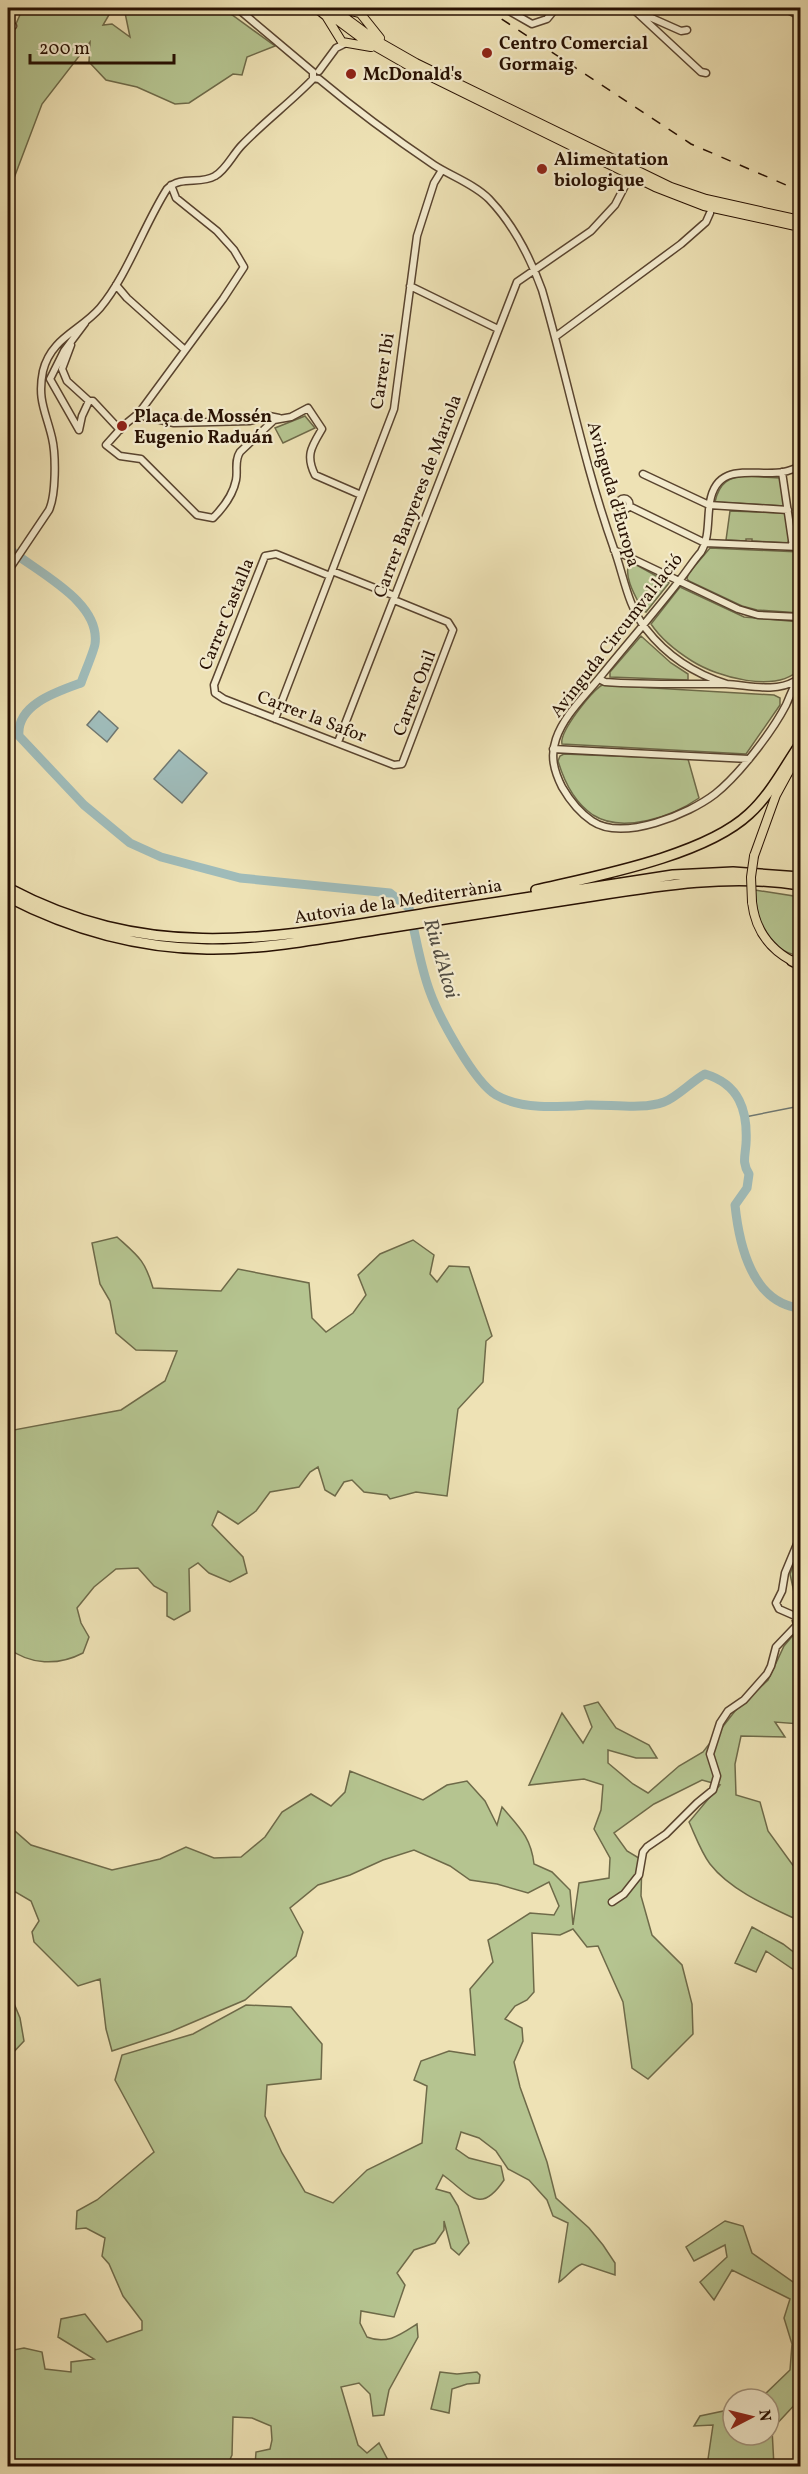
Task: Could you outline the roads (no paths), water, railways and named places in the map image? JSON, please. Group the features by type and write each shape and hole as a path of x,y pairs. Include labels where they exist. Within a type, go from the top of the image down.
{"highway":[{"path":"520,900 681,851 720,835 750,813 764,798 801,744"},
{"path":"801,778 801,803"},
{"name":"Autovia de la Mediterrània","path":"8,888 44,906 88,922 220,949 292,943 520,900 705,872 764,873 801,877"},
{"name":"Autovia de la Mediterrània","path":"8,897 54,919 108,936 191,944 285,935 458,908 481,901 520,900 706,881 801,885"},
{"path":"765,882 801,891"}],"main road":[{"path":"316,8 326,16 342,42 376,48"},
{"path":"321,8 342,20 376,48 448,86 674,195 704,206 801,227"},
{"path":"332,8 342,20"},
{"path":"338,8 362,15 376,35 399,54"},
{"path":"337,35 342,20 354,11"},
{"path":"348,44 361,34 366,20"},
{"path":"361,34 671,187 706,199 801,220"},
{"path":"798,963 779,954 766,941 756,921 752,902 751,877 754,855 776,795 801,751"}],"street":[{"name":"Avinguda d'Europa","path":"237,8 363,115 442,170 488,198 515,232 534,269 630,600 642,624 674,658 701,674 727,684"},
{"path":"504,8 532,24 548,19 556,8"},
{"path":"632,8 701,72 706,72"},
{"path":"788,10 801,16"},
{"path":"643,17 645,15 681,31 687,30"},
{"path":"8,571 49,510 52,501 53,445 41,401 43,372 56,344 86,321 116,285 141,235 171,185 182,180 209,178 217,175 246,141 290,104 316,75 336,48 337,35"},
{"path":"336,48 348,44"},
{"name":"Carrer Ibi","path":"275,718 394,409 418,229 434,183 442,170"},
{"name":"Carrer Banyeres de Mariola","path":"338,742 517,282 591,231 615,205 628,180"},
{"path":"171,185 176,198 217,231 234,250 244,267 138,415 106,445 120,456 141,459 197,515 213,518 224,506 234,487 237,458 240,452 271,422 279,418"},
{"path":"555,337 681,244 706,222 710,213"},
{"path":"116,285 185,351"},
{"path":"410,286 498,329"},
{"path":"86,321 51,374 50,382 79,430 89,401"},
{"path":"74,339 62,369 67,381 89,401 93,401 120,430"},
{"path":"138,415 174,423 250,421 269,416 291,417 306,409 311,410 322,429 309,451 309,460 315,475 361,495"},
{"name":"Avinguda Circumval·lació","path":"554,749 559,731 566,721 642,624 680,580 705,543 709,505 714,489 725,477 743,472 782,472 801,466"},
{"path":"782,472 793,547"},
{"path":"643,474 709,505 788,510"},
{"path":"629,506 705,543 801,547"},
{"path":"614,550 745,612 765,616 801,617"},
{"name":"Carrer Castalla","path":"214,689 265,556 271,554 331,574"},
{"path":"331,574 394,598"},
{"name":"Carrer Onil","path":"394,598 453,626 453,633 402,764"},
{"path":"599,679 604,682 659,685 727,684 782,687 799,678"},
{"path":"749,759 554,749 552,756 556,773 570,799 592,821 618,828 648,824 683,813 714,795 741,770 749,759 786,704 799,678"},
{"name":"Carrer la Safor","path":"214,689 218,696 394,765 402,764"},
{"path":"612,1902 619,1899 634,1881 640,1871 643,1852 647,1847 666,1834 697,1803 711,1793 715,1786 716,1773 710,1754 720,1723 728,1712 744,1700 767,1674 776,1647 797,1625 795,1616 779,1609 776,1603 782,1591 785,1573 801,1537"}],"water":[{"path":"99,711 118,728 107,742 87,725"},
{"path":"179,750 207,773 182,803 154,779"}],"waterway":[{"name":"Riu d'Alcoi","path":"8,548 77,601 88,614 94,629 95,644 81,683 60,691 31,708 20,725 19,736 84,805 130,843 161,857 240,878 390,893 409,908 427,982 449,1032 487,1088 506,1100 540,1106 646,1106 669,1100 705,1074 726,1084 739,1100 745,1120 745,1163 749,1174 747,1188 735,1205 745,1253 759,1283 770,1295 784,1304 800,1308"},
{"path":"745,1117 800,1106"}],"railway":[{"path":"485,8 691,144 800,191"}],"place":[{"name":"Centro Comercial Gormaig","path":"487,53"},
{"name":"McDonald's","path":"351,74"},
{"name":"Alimentation biologique","path":"542,169"},
{"name":"Plaça de Mossén Eugenio Raduán","path":"122,426"}]}
